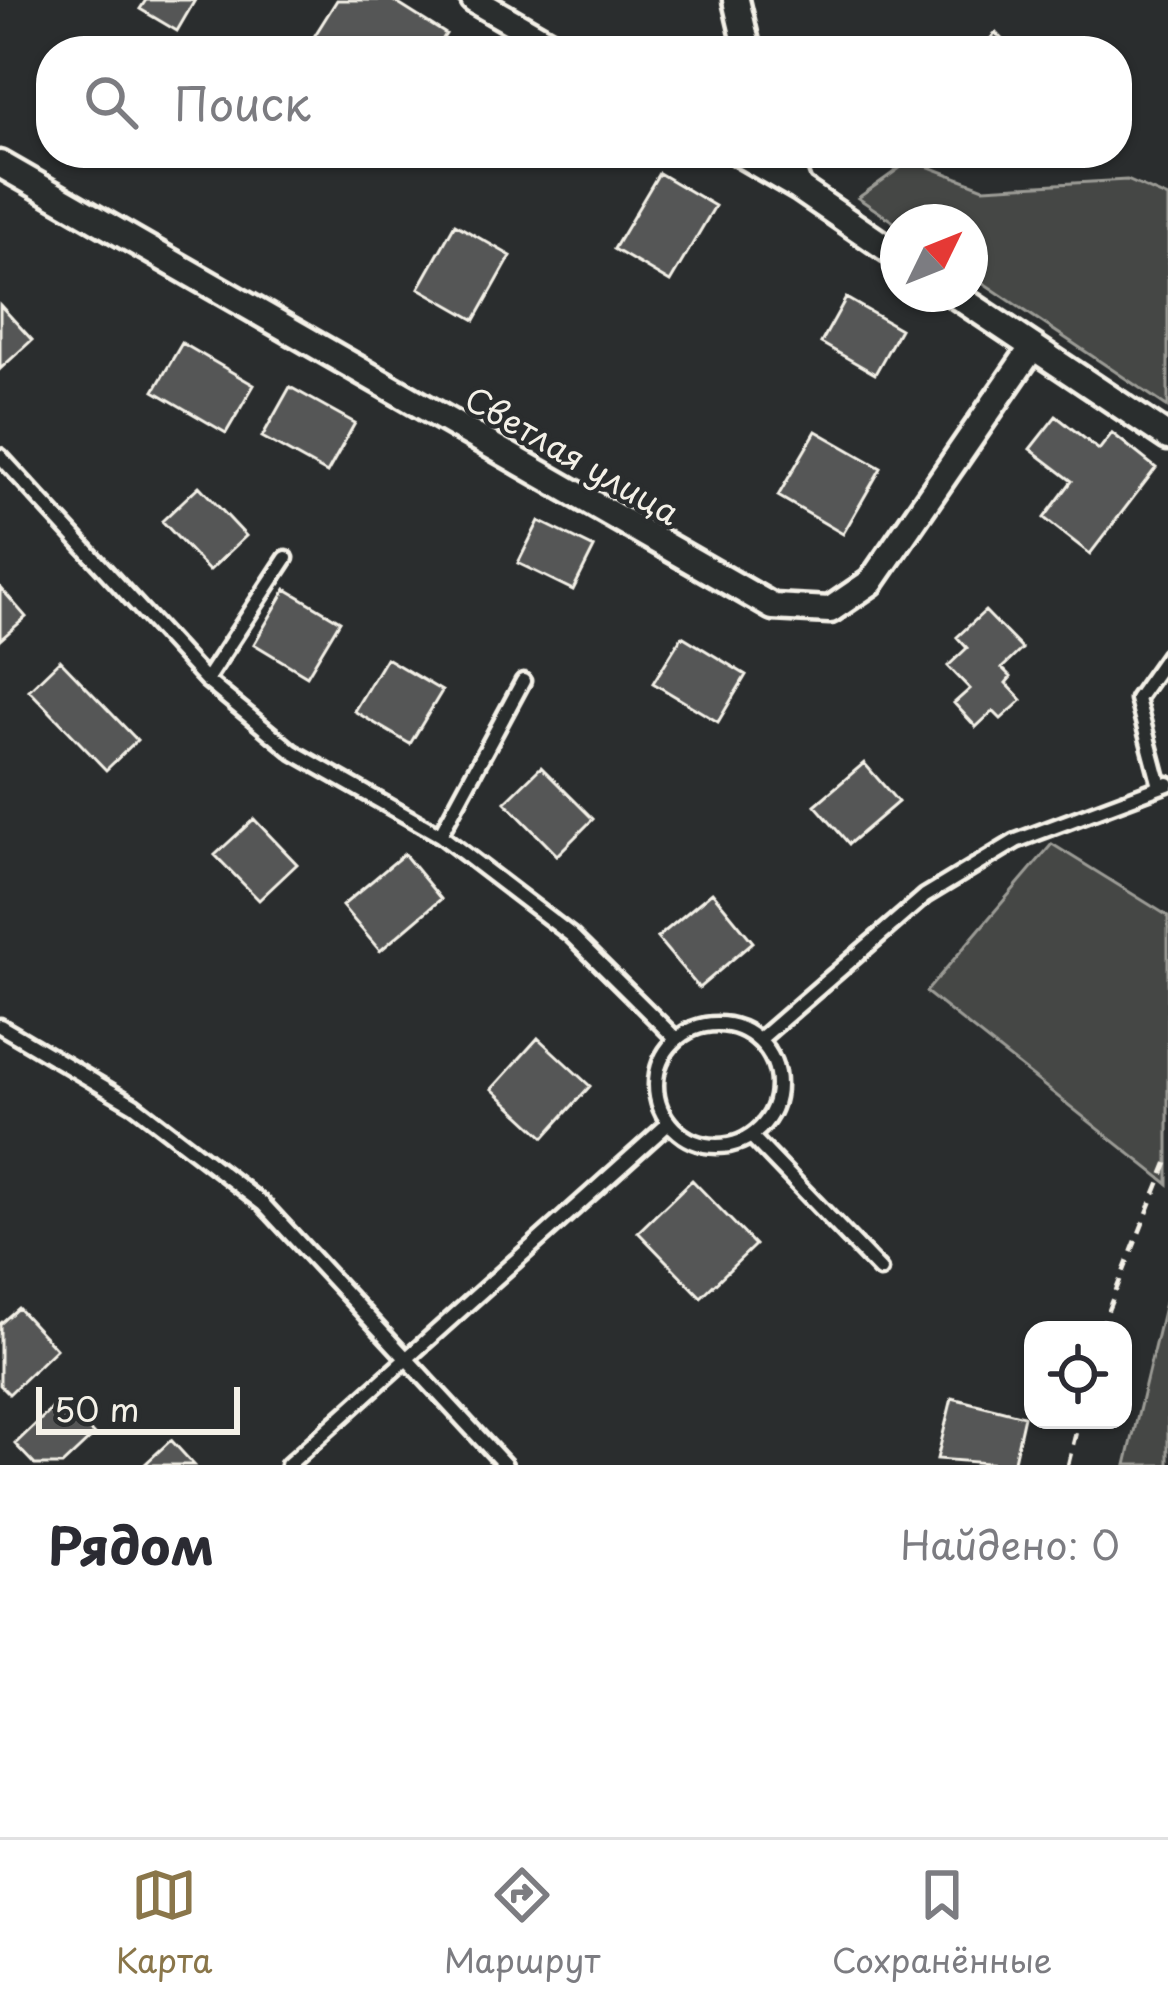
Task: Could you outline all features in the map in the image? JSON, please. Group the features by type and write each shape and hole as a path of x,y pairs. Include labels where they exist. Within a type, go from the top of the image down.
{"street":[{"path":"474,0 536,36"},
{"path":"736,0 744,36"},
{"name":"Светлая улица","path":"0,164 773,607 830,610 871,582 1032,348"},
{"path":"765,168 880,244"},
{"path":"792,168 799,188"},
{"path":"980,312 1168,437"}],"lane":[{"path":"0,456 206,680 293,752 440,836 572,934 676,1039"},
{"path":"206,680 286,558"},
{"path":"758,1040 925,896 1016,841 1164,785 1138,699 1168,656"},
{"path":"440,836 523,681"},
{"path":"708,1024 726,1024 758,1040 770,1054 778,1090 766,1124 752,1137 717,1147 682,1136 668,1124 659,1108 657,1071 676,1039 708,1024"},
{"path":"0,1026 134,1105 263,1204 505,1465"},
{"path":"288,1465 668,1124"},
{"path":"752,1137 880,1270"}],"path":[{"path":"1104,1321 1168,1161"},
{"path":"1068,1465 1076,1429"}],"shaded area":[{"path":"900,168 932,168 984,188 1127,180 1168,198 1168,407 988,286 988,204 880,204 880,213 858,198"},
{"path":"1052,844 1168,916 1168,1184 926,992"},
{"path":"1168,1290 1168,1465 1126,1465"}],"building":[{"path":"146,0 195,0 177,31 140,9"},
{"path":"337,0 392,0 446,34 445,36 314,36"},
{"path":"659,173 715,206 670,282 614,249"},
{"path":"455,224 511,256 475,320 419,288"},
{"path":"846,298 900,329 875,374 821,343"},
{"path":"0,305 32,340 0,369"},
{"path":"182,343 254,385 226,433 154,391"},
{"path":"290,387 355,423 327,473 262,437"},
{"path":"1056,416 1099,450 1112,433 1156,468 1090,554 1044,518 1072,481 1030,449"},
{"path":"816,431 881,468 843,534 778,496"},
{"path":"199,486 246,536 209,571 162,521"},
{"path":"539,521 594,548 573,590 518,563"},
{"path":"0,587 26,617 0,640"},
{"path":"286,589 340,621 307,676 254,644"},
{"path":"985,611 1022,649 1002,668 1011,677 1006,683 1022,700 1001,719 993,711 976,727 954,703 970,689 948,666 967,648 957,637"},
{"path":"682,636 746,675 718,722 653,683"},
{"path":"386,658 442,691 410,744 354,711"},
{"path":"60,660 137,740 106,770 29,690"},
{"path":"864,763 898,802 849,844 815,805"},
{"path":"541,767 593,819 557,855 505,802"},
{"path":"254,819 297,864 259,900 215,855"},
{"path":"404,854 441,899 380,951 342,906"},
{"path":"712,892 753,942 699,988 657,938"},
{"path":"538,1038 590,1086 544,1137 492,1089"},
{"path":"692,1180 755,1245 701,1297 638,1232"},
{"path":"18,1308 56,1349 9,1394 0,1385 0,1324"},
{"path":"952,1398 1024,1416 1013,1465 937,1459"},
{"path":"61,1400 94,1435 62,1465 35,1465 15,1444"},
{"path":"171,1440 194,1465 144,1465"}]}
